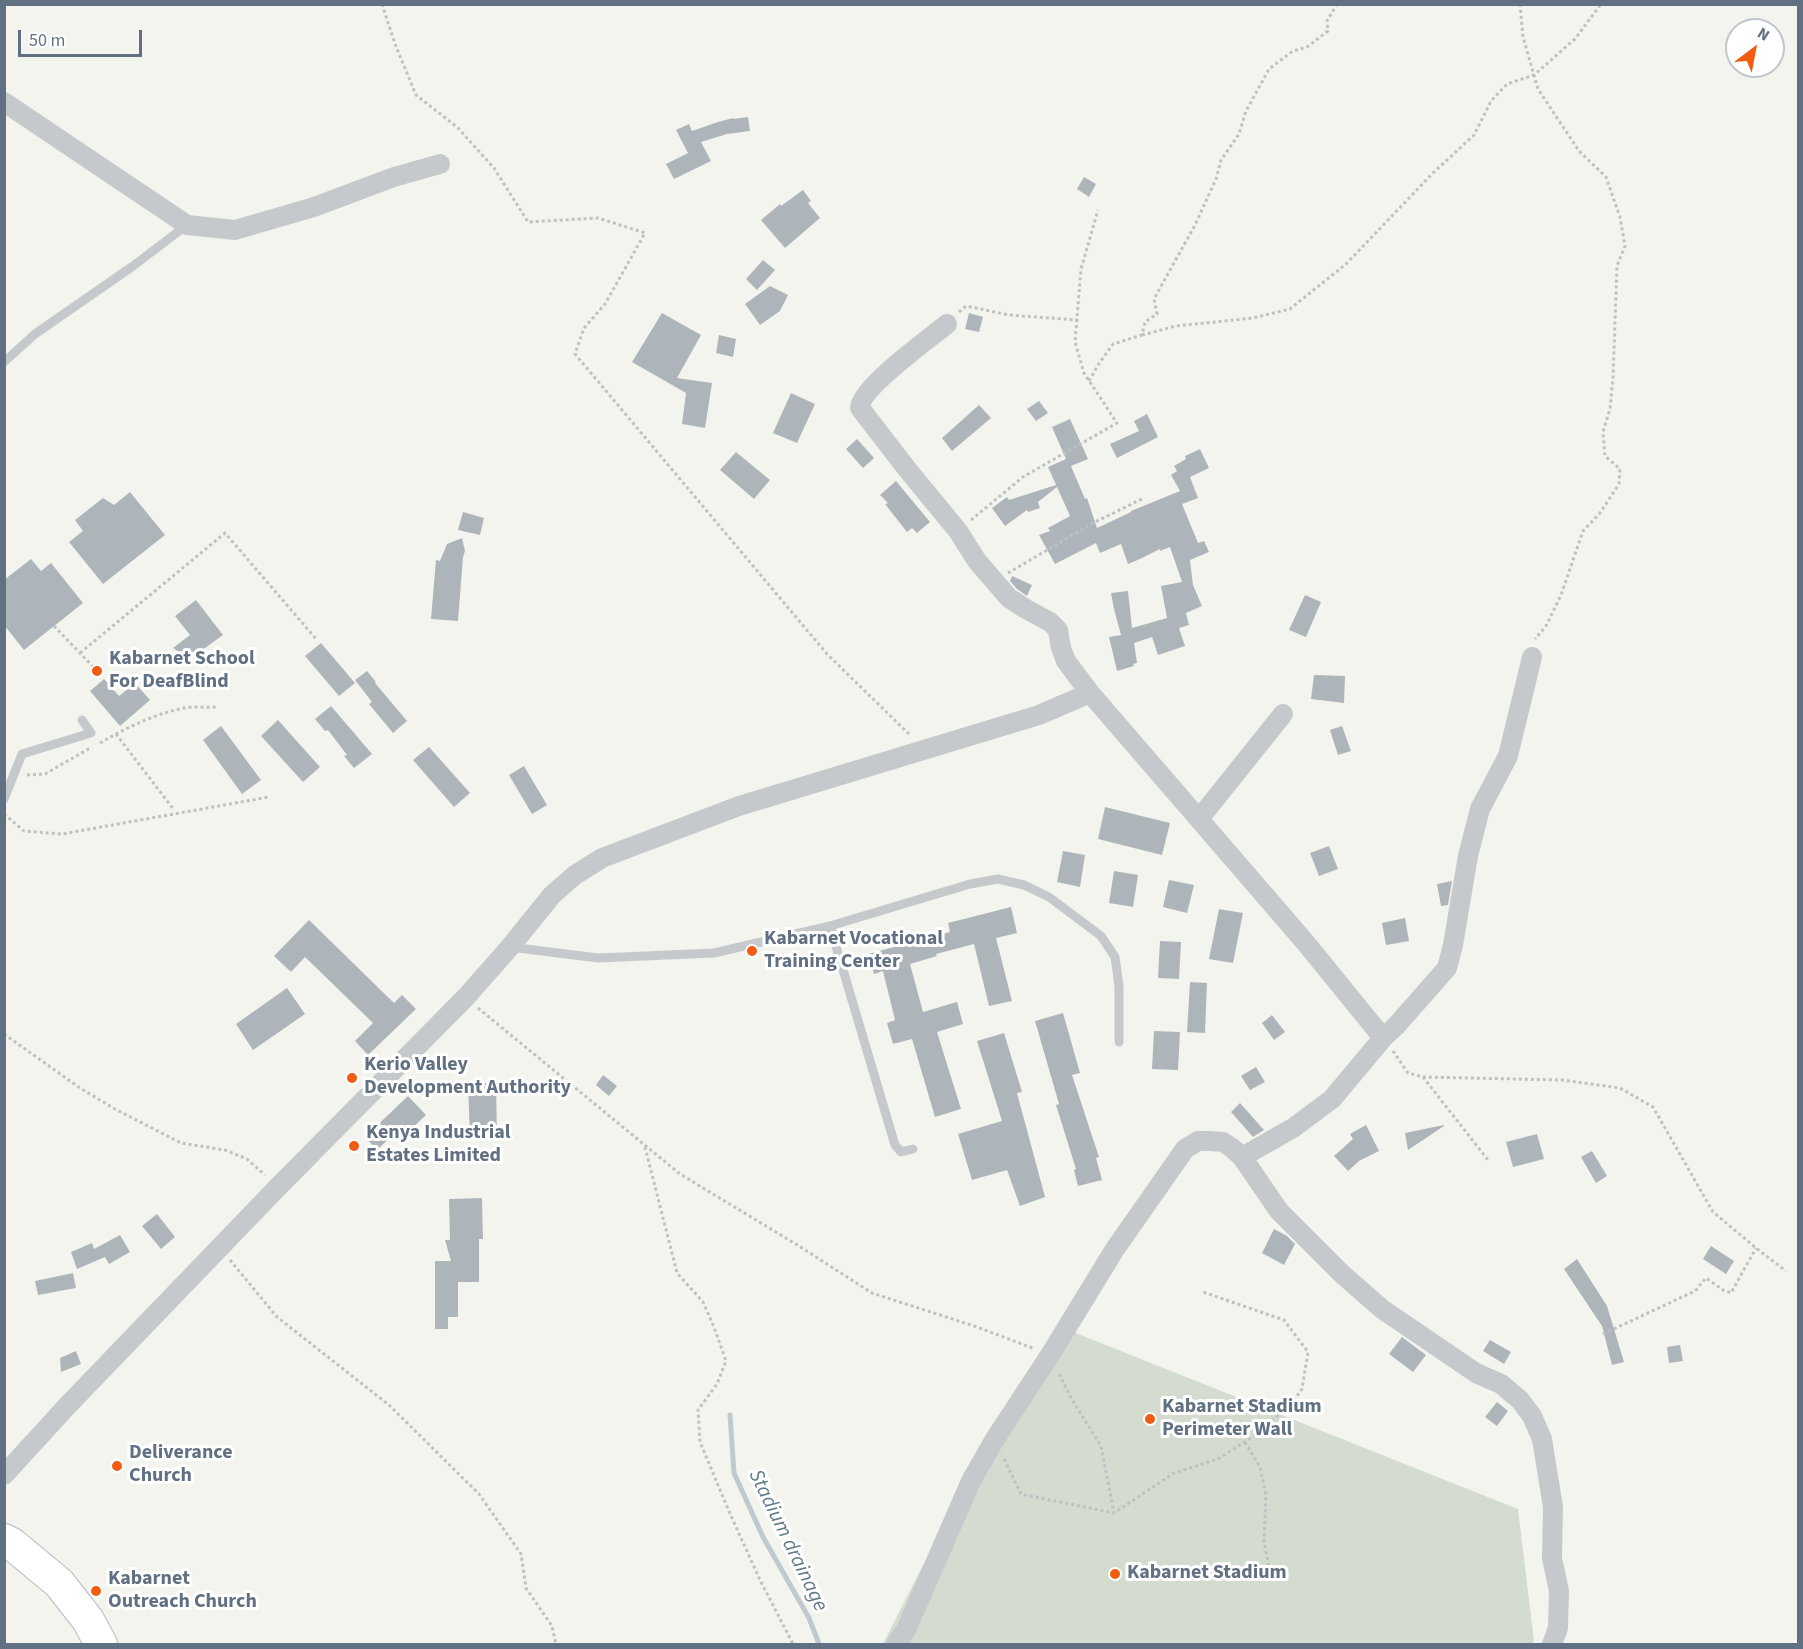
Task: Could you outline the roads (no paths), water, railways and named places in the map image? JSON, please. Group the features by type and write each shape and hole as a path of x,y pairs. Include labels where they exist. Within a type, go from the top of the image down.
{"main road":[{"path":"4,1540 59,1582 88,1620 101,1644"}],"street":[{"path":"4,102 187,225 235,230 314,207 394,177 440,164"},
{"path":"947,324 877,381 863,396 860,408 958,531 977,561 1009,598 1050,622 1058,630 1066,661 1090,693 1305,942 1383,1038"},
{"path":"1242,1157 1293,1128 1332,1099 1383,1038 1447,968 1468,856 1480,809 1508,756 1532,657"},
{"path":"4,1475 68,1405 278,1187 465,997 552,895 574,875 602,858 739,806 1039,715 1090,693"},
{"path":"1199,819 1283,714"},
{"path":"896,1644 906,1630 971,1481 995,1439 1050,1355 1114,1249 1185,1149 1198,1141 1223,1142 1232,1148 1242,1157 1279,1211 1342,1274 1382,1309 1476,1372 1501,1384 1520,1400 1532,1416 1542,1439 1553,1507 1552,1558 1559,1591 1558,1628 1552,1644"}],"lane":[{"path":"4,362 34,334 133,266 187,225"},
{"path":"4,799 22,754 91,733 82,720"},
{"path":"510,947 598,958 714,953 830,926 970,884 998,879 1024,885 1049,897 1101,936 1115,957 1119,986 1119,1042"},
{"path":"830,926 895,1144 901,1152 914,1149"}],"waterway":[{"name":"Stadium drainage","path":"730,1415 734,1473 763,1537 809,1618 819,1644"}],"place":[{"name":"Kabarnet School For DeafBlind","path":"97,671"},
{"name":"Kabarnet Vocational Training Center","path":"752,951"},
{"name":"Kerio Valley Development Authority","path":"352,1078"},
{"name":"Kenya Industrial Estates Limited","path":"354,1146"},
{"name":"Kabarnet Stadium Perimeter Wall","path":"1150,1419"},
{"name":"Deliverance Church","path":"117,1466"},
{"name":"Kabarnet Stadium","path":"1115,1574"},
{"name":"Kabarnet Outreach Church","path":"96,1591"}]}
